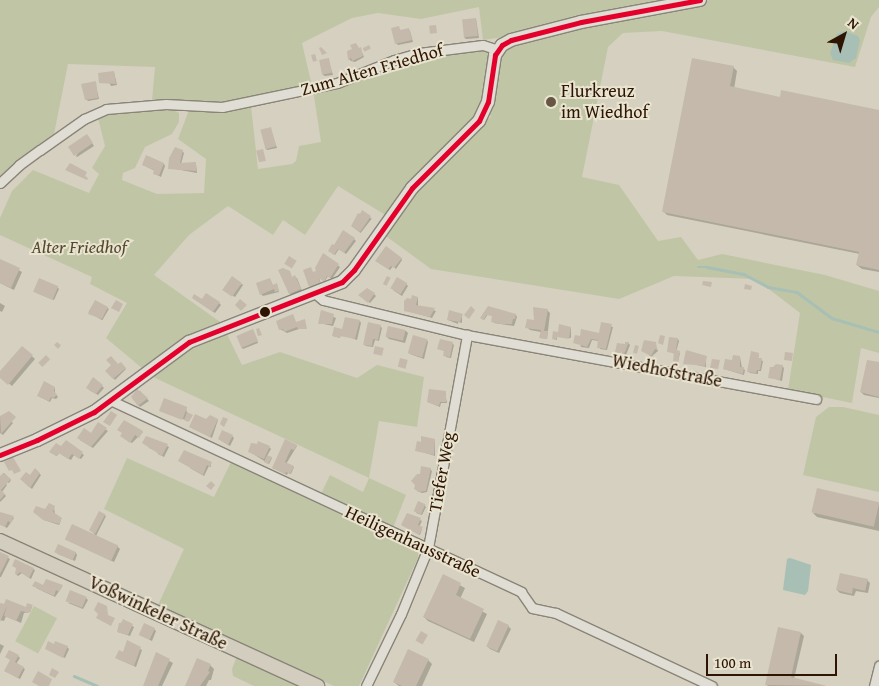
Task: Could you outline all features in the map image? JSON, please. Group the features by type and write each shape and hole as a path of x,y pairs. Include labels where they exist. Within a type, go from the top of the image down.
{"main road":[{"name":"Voßwinkeler Straße","path":"0,541 316,686"}],"street":[{"path":"0,455 77,421 110,400 189,342 316,294 333,287 348,277 412,188 479,121 488,102 493,64 498,50 511,40 581,22 700,0"},
{"name":"Zum Alten Friedhof","path":"0,183 19,165 84,119 106,109 123,106 166,104 222,107 336,83 394,60 419,53 484,45 498,50"},
{"name":"Wiedhofstraße","path":"316,294 323,300 467,335 816,399"},
{"name":"Tiefer Weg","path":"366,686 401,614 428,548 467,335"},
{"name":"Heiligenhausstraße","path":"110,400 521,592 532,608 556,614 712,686"},
{"path":"874,686 879,666"}],"green space":[{"path":"0,0 879,0 879,7 871,17 855,67 662,31 623,33 608,47 582,177 619,185 658,241 681,237 698,260 722,254 825,275 879,291 879,353 861,348 852,403 788,390 800,313 756,279 674,276 619,299 431,269 383,234 402,205 482,123 491,117 488,111 495,68 510,36 483,40 479,7 421,19 378,13 352,18 302,43 312,86 242,101 212,103 152,100 155,67 68,64 54,134 21,157 0,177"},
{"name":"Alter Friedhof","path":"481,48 489,50 491,54 485,96 476,118 387,216 338,186 305,235 283,220 273,235 228,206 189,235 154,275 223,324 182,338 143,369 106,338 127,303 90,284 92,277 0,235 0,218 12,191 33,170 89,193 99,174 92,168 105,146 98,118 116,112 151,108 172,109 179,113 179,122 172,134 145,147 135,168 123,173 122,180 157,194 204,193 206,159 178,139 189,110 220,111 251,106 258,169 292,164 296,161 299,146 321,142 313,90 421,54"},
{"path":"227,334 242,365 280,352 357,378 377,365 424,377 417,427 379,421 369,478 153,377 195,346"},
{"path":"829,407 843,407 879,415 879,492 803,475 816,417"},
{"path":"127,458 214,497 231,462 412,548 418,553 418,558 359,686 334,686 158,605 184,549 104,509"},
{"path":"330,475 363,492 369,478 406,495 393,528 320,496"},
{"path":"34,606 57,618 38,654 15,641"},
{"path":"237,656 300,686 254,686 233,676 232,669"}],"shaded area":[{"path":"844,31 858,36 860,40 856,58 849,63 833,60 830,53 837,34"},
{"path":"790,558 811,565 808,591 805,595 783,590 787,559"}],"building":[{"path":"476,18 478,36 464,37 462,19"},
{"path":"436,25 437,33 430,34 429,26"},
{"path":"399,26 400,30 409,28 412,40 395,44 391,28"},
{"path":"356,43 359,48 361,47 363,56 352,61 351,58 348,60 347,51 352,49 350,45"},
{"path":"369,45 371,49 365,52 363,48"},
{"path":"321,47 327,53 322,55 319,48"},
{"path":"315,54 317,61 313,62 311,55"},
{"path":"329,58 332,73 322,75 319,60"},
{"path":"692,58 734,66 730,86 780,97 781,90 879,110 879,270 856,265 859,252 662,212"},
{"path":"114,71 116,84 99,83 98,73"},
{"path":"96,81 98,98 85,100 81,84"},
{"path":"271,127 276,146 266,149 260,130"},
{"path":"87,134 93,143 74,156 68,147"},
{"path":"175,147 183,150 180,163 196,162 196,171 168,169 169,158"},
{"path":"263,149 266,161 259,162 256,151"},
{"path":"146,155 164,163 159,176 153,174 154,170 142,165"},
{"path":"70,163 87,172 85,176 88,178 87,180 65,170"},
{"path":"362,210 371,216 360,232 351,226 358,213 360,214"},
{"path":"343,230 355,238 344,253 338,249 334,255 328,251"},
{"path":"386,246 402,258 394,268 391,266 388,269 375,261"},
{"path":"323,253 339,264 330,278 327,276 324,282 319,278 320,283 309,287 303,270 311,267 313,272 316,271 315,268"},
{"path":"289,256 297,261 292,268 284,264"},
{"path":"0,259 20,268 11,288 0,283"},
{"path":"283,268 290,271 292,277 295,275 301,289 289,294 278,270"},
{"path":"232,276 242,283 232,297 222,290"},
{"path":"387,276 391,278 386,286 383,284"},
{"path":"397,277 407,283 401,294 390,288"},
{"path":"39,278 58,286 52,300 33,292"},
{"path":"270,278 273,285 277,283 279,291 275,292 274,289 260,295 256,283"},
{"path":"703,281 712,282 711,287 702,285"},
{"path":"745,284 752,286 751,290 744,289"},
{"path":"367,288 375,293 368,303 358,295"},
{"path":"206,293 220,302 213,312 192,298 194,294 202,299"},
{"path":"412,295 418,297 416,305 435,308 430,317 404,311 404,301 407,298 411,299"},
{"path":"240,299 247,305 241,311 235,305"},
{"path":"95,300 108,307 102,319 88,314"},
{"path":"116,300 123,304 119,312 111,308"},
{"path":"471,306 475,310 469,319 464,315"},
{"path":"488,306 516,314 512,324 491,322 492,316 487,315 483,320 480,318"},
{"path":"533,307 548,309 544,331 548,331 547,339 539,338 541,330 525,328 527,319 534,320"},
{"path":"321,310 334,314 332,324 318,324"},
{"path":"449,310 463,314 460,322 447,320"},
{"path":"293,314 296,322 305,319 307,329 298,329 297,327 284,332 283,329 279,330 276,321"},
{"path":"345,317 360,320 355,339 332,336 334,327 342,329"},
{"path":"368,322 381,325 378,340 373,339 372,346 363,345"},
{"path":"601,322 612,324 606,349 597,348 598,340 591,339 587,347 573,343 575,335 580,336 581,329 599,333"},
{"path":"559,324 571,327 569,339 557,337 556,340 552,339 553,331 558,332"},
{"path":"388,326 406,330 403,341 386,337"},
{"path":"259,328 262,335 258,336 256,329"},
{"path":"253,329 258,341 242,348 236,336"},
{"path":"413,335 427,339 422,357 408,353"},
{"path":"660,335 665,336 663,345 658,343"},
{"path":"669,337 678,338 676,350 680,351 678,362 673,361 674,353 667,352"},
{"path":"440,339 453,342 450,357 443,356 444,351 437,349"},
{"path":"644,340 656,342 657,350 655,349 651,356 641,351"},
{"path":"57,342 61,345 58,349 54,345"},
{"path":"625,342 629,342 624,354 615,352 617,343 625,344"},
{"path":"635,345 639,346 637,354 633,353"},
{"path":"22,346 33,355 8,385 0,378 0,371"},
{"path":"375,346 384,348 382,356 373,354"},
{"path":"686,350 707,356 705,366 683,364"},
{"path":"751,351 759,353 758,358 762,358 760,370 757,370 756,373 747,372"},
{"path":"785,352 793,353 792,361 784,360"},
{"path":"46,355 50,359 42,367 38,363"},
{"path":"733,355 740,356 740,367 744,367 743,374 723,369 725,359 732,360"},
{"path":"111,356 118,364 121,362 126,368 113,379 105,371 111,365 106,360"},
{"path":"400,358 408,360 406,369 398,367"},
{"path":"712,359 720,360 718,369 710,368"},
{"path":"867,360 879,362 879,397 860,392"},
{"path":"776,364 783,365 780,380 768,378 770,367"},
{"path":"93,377 103,385 96,394 86,388"},
{"path":"44,381 55,387 54,391 57,395 53,398 51,397 49,401 37,396"},
{"path":"137,389 148,398 138,406 131,397"},
{"path":"429,389 446,391 446,402 440,402 439,406 427,402"},
{"path":"164,398 187,407 182,420 159,411"},
{"path":"9,411 16,417 1,434 0,416"},
{"path":"111,411 117,415 110,426 103,422"},
{"path":"187,412 193,415 188,422 184,420"},
{"path":"195,414 206,419 210,415 218,419 210,437 189,427"},
{"path":"223,417 228,419 224,427 220,424"},
{"path":"124,420 143,431 139,438 135,435 130,443 120,436 122,433 117,430"},
{"path":"98,422 107,428 91,447 77,438 84,428 91,433"},
{"path":"222,430 233,435 228,445 218,439"},
{"path":"146,436 168,444 162,456 142,443"},
{"path":"421,436 435,439 434,455 415,451 417,441 421,442"},
{"path":"285,439 297,445 294,450 291,449 285,462 294,466 290,474 286,472 285,474 272,468"},
{"path":"66,440 83,452 79,459 72,454 68,459 59,453 56,456 49,452 56,443 61,446"},
{"path":"258,441 270,446 264,459 248,452 251,443 257,444"},
{"path":"184,450 212,462 210,467 207,465 203,475 178,461"},
{"path":"267,455 272,457 268,464 264,462"},
{"path":"13,457 21,471 14,474 12,470 9,471 4,462"},
{"path":"421,466 431,468 426,491 419,492 414,489 415,485 411,481 417,474 420,474"},
{"path":"35,468 40,473 30,488 20,479 26,472 30,475"},
{"path":"3,473 11,479 1,490 5,494 0,500 0,476"},
{"path":"211,481 215,485 211,490 206,486"},
{"path":"817,488 879,502 874,527 811,512"},
{"path":"418,501 425,504 421,514 414,511"},
{"path":"49,503 55,506 53,512 62,518 59,524 43,520 33,512 36,506 45,509"},
{"path":"99,511 105,514 95,534 89,531"},
{"path":"0,512 14,516 11,523 8,521 5,527 0,525"},
{"path":"407,513 421,518 418,525 423,527 419,535 401,525"},
{"path":"72,524 118,546 111,561 65,539"},
{"path":"58,544 76,552 73,560 54,552"},
{"path":"0,552 9,556 0,574"},
{"path":"15,559 34,568 29,578 20,572 17,575 15,574 16,568 12,566"},
{"path":"840,573 868,579 865,591 853,588 852,594 836,590"},
{"path":"443,574 461,583 456,595 484,609 470,639 423,617"},
{"path":"46,579 63,585 59,592 56,590 54,596 32,586 35,581 43,585"},
{"path":"70,590 87,597 82,608 66,601"},
{"path":"6,599 26,607 27,603 33,605 29,613 21,611 16,621 4,616 7,606 0,622 0,603 4,604"},
{"path":"98,602 107,606 108,615 115,618 111,626 96,618 98,614 94,610"},
{"path":"123,619 133,624 128,635 117,632 119,623"},
{"path":"498,620 509,625 497,651 486,646"},
{"path":"144,623 155,628 150,640 139,635"},
{"path":"778,627 801,632 791,677 827,686 765,685"},
{"path":"421,631 428,635 422,645 416,641"},
{"path":"127,640 141,647 134,666 115,658 119,650 123,652"},
{"path":"48,641 54,644 55,641 68,646 63,658 45,649"},
{"path":"408,649 429,659 416,686 402,686 393,682"},
{"path":"9,650 19,655 15,662 24,667 18,678 4,671 10,660 5,657"},
{"path":"156,652 170,659 158,686 143,686"},
{"path":"197,658 211,664 208,671 210,672 200,686 185,686"},
{"path":"52,668 59,672 55,678 49,675"},
{"path":"38,671 52,679 49,686 39,686 32,682"}],"waterway":[{"path":"698,267 744,274 768,287 797,292 832,318 879,332"},
{"path":"74,676 97,686"}],"transit line":[{"path":"0,455 37,440 94,412 189,342 342,282 354,270 412,188 479,121 488,102 495,55 502,45 511,40 581,22 700,0"}],"place":[{"name":"Flurkreuz im Wiedhof","path":"551,102"}]}
